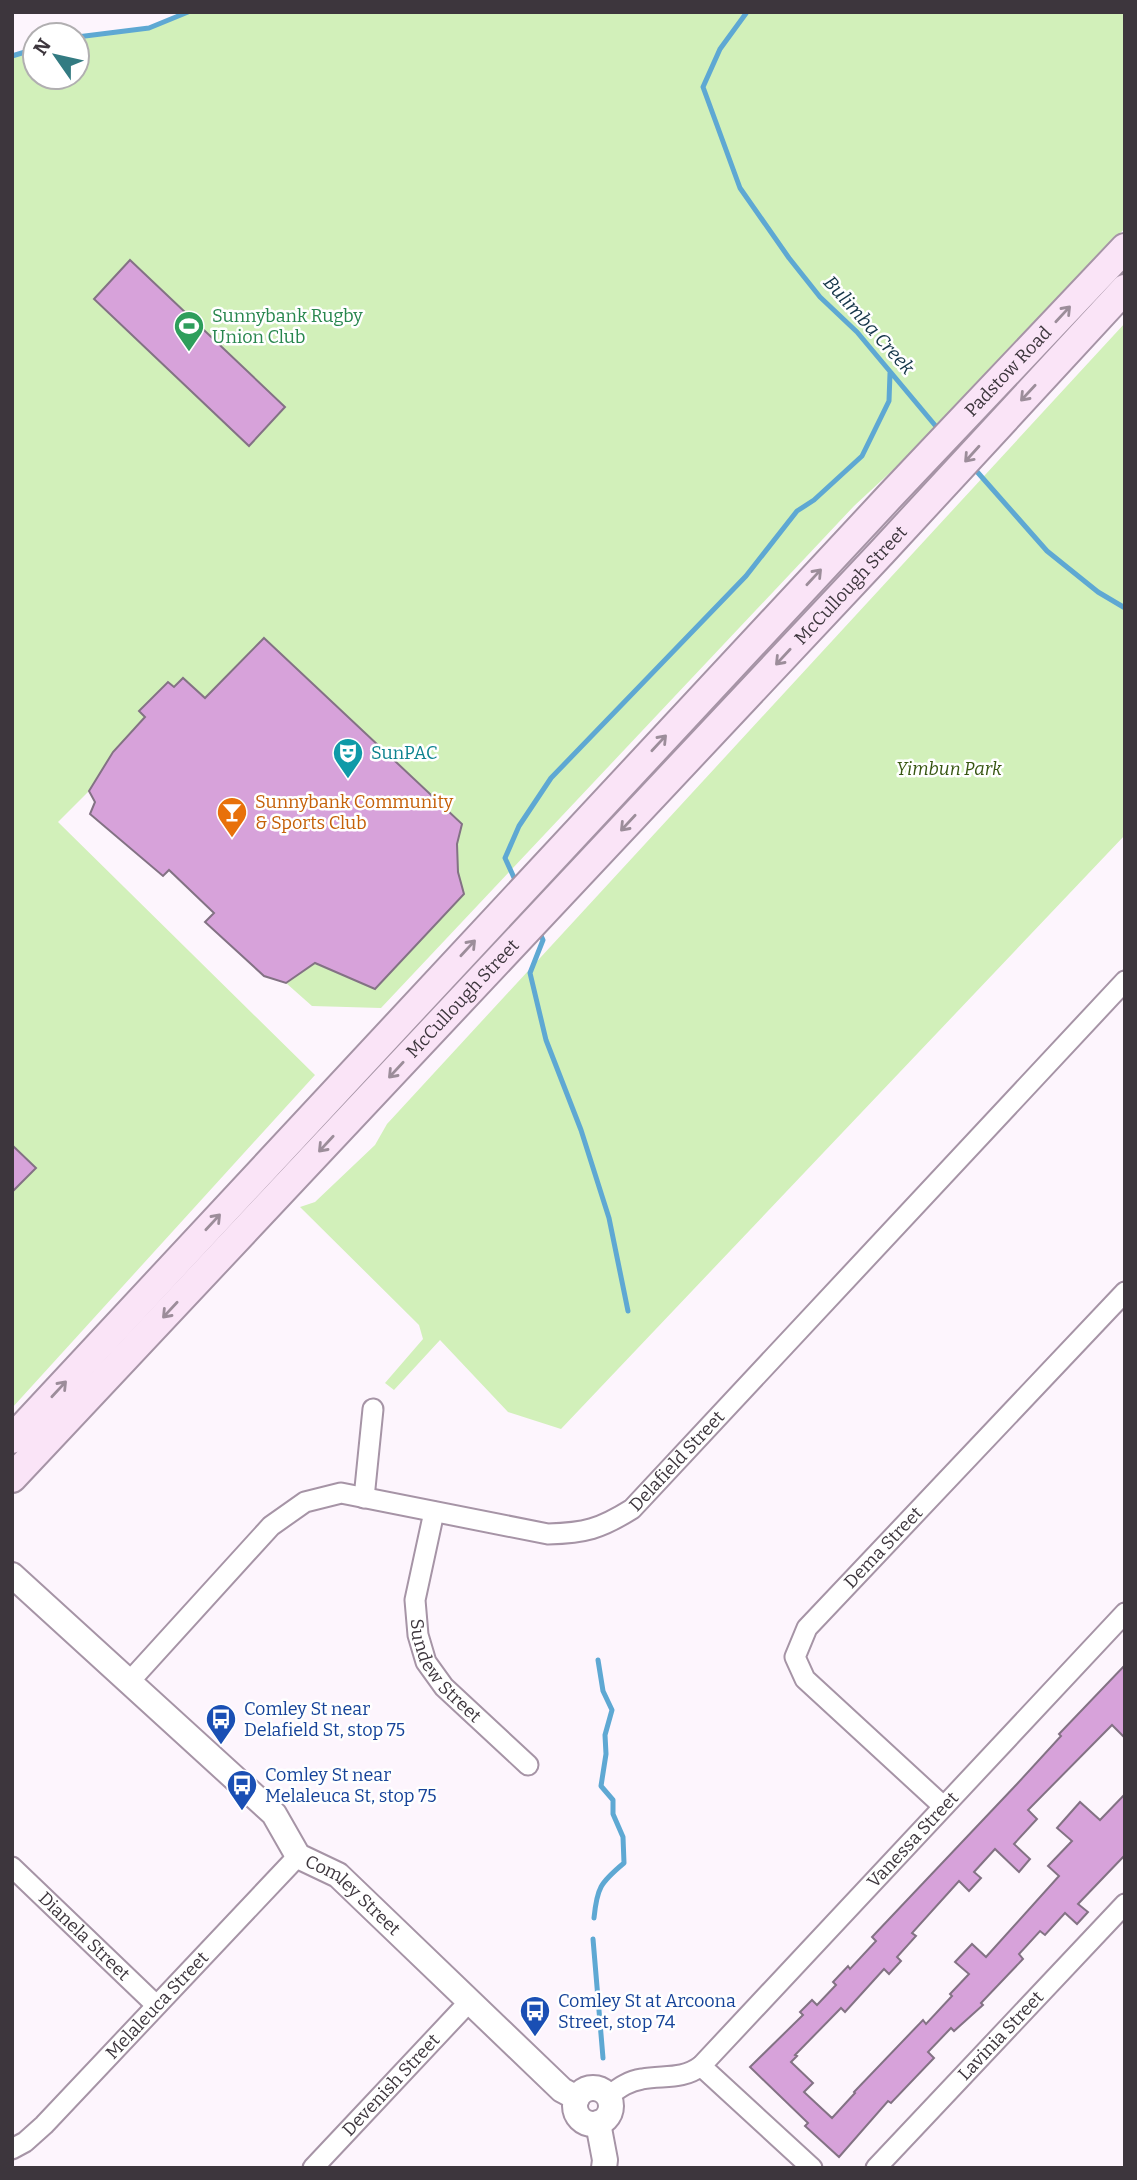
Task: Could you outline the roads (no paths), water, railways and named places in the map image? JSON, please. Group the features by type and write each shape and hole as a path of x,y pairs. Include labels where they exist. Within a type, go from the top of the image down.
{"main road":[{"name":"Padstow Road","path":"890,496 1125,248"},
{"name":"Padstow Road","path":"914,518 1125,289"},
{"name":"McCullough Street","path":"12,1439 890,496"},
{"name":"McCullough Street","path":"12,1478 914,518"}],"street":[{"name":"Delafield Street","path":"130,1681 271,1526 305,1502 341,1493 548,1534 570,1534 604,1526 632,1509 1125,981"},
{"name":"Dema Street","path":"943,1806 805,1679 795,1657 807,1628 1125,1292"},
{"path":"364,1498 373,1409"},
{"name":"Sundew Street","path":"434,1511 415,1600 418,1635 426,1662 444,1687 528,1765"},
{"name":"Comley Street","path":"12,1575 274,1814 298,1856 338,1875 562,2090 577,2098"},
{"name":"Vanessa Street","path":"701,2066 1125,1613"},
{"name":"Melaleuca Street","path":"12,2149 25,2142 44,2125 298,1856"},
{"name":"Dianela Street","path":"12,1867 156,2005"},
{"name":"Lavinia Street","path":"876,2168 1125,1903"},
{"name":"Devenish Street","path":"313,2168 469,2002"},
{"path":"608,2096 622,2085 634,2081 681,2076 701,2066 812,2168"},
{"path":"592,2088 598,2089 608,2096 610,2112 598,2123 586,2123 577,2115 577,2098 592,2088"},
{"path":"598,2123 604,2168"}],"waterway":[{"path":"91,35 149,28 188,12"},
{"name":"Bulimba Creek","path":"747,12 720,49 703,87 740,188 820,297 857,332 939,430"},
{"path":"12,56 21,53"},
{"path":"516,882 505,858 519,826 551,778 746,576 797,511 814,500 862,456 889,401 890,373"},
{"name":"Bulimba Creek","path":"972,466 1047,551 1098,592 1125,608"},
{"path":"538,929 543,940 530,973 546,1040 581,1130 609,1218 628,1311"},
{"path":"594,1918 601,1887 624,1863 623,1837 613,1814 613,1800 601,1786 606,1754 605,1735 612,1710 603,1691 598,1660"},
{"path":"593,1939 603,2058"}],"place":[{"name":"Sunnybank Rugby Union Club","path":"189,353"},
{"name":"SunPAC","path":"348,780"},
{"name":"Sunnybank Community & Sports Club","path":"232,839"},
{"name":"Comley St near Delafield St, stop 75","path":"221,1746"},
{"name":"Comley St near Melaleuca St, stop 75","path":"242,1812"},
{"name":"Comley St at Arcoona Street, stop 74","path":"535,2038"}],"park label":[{"name":"Yimbun Park","path":"949,769"}]}
